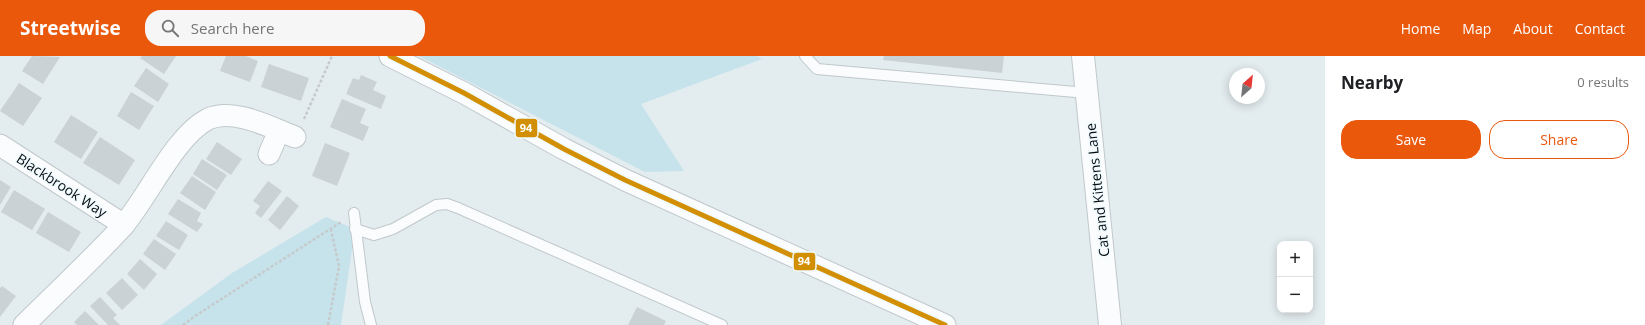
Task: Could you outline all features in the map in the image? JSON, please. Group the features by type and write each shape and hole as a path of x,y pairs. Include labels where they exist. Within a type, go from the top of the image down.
{"street":[{"path":"390,56 464,93 564,149 625,180 945,325"},
{"name":"Cat and Kittens Lane","path":"1083,56 1110,325"},
{"name":"Blackbrook Way","path":"24,325 124,225 182,142 209,119 226,115 246,118 287,134"},
{"path":"269,154 287,134"},
{"name":"Blackbrook Way","path":"0,145 124,225"}],"lane":[{"path":"804,56 817,69 1087,93"},
{"path":"355,229 374,235 393,229 436,205 447,204 722,325"},
{"path":"354,213 365,302 371,325"}],"path":[{"path":"287,134 332,56"},
{"path":"183,325 331,230 339,266 328,325"}],"shaded area":[{"path":"419,56 757,56 762,59 641,104 684,171 645,172"},
{"path":"326,217 355,229 341,325 161,325 232,273"}],"building":[{"path":"32,56 60,57 43,84 22,71"},
{"path":"142,56 176,56 164,74 140,58"},
{"path":"226,56 246,56 258,61 250,82 220,71"},
{"path":"884,56 1004,56 1002,73 883,60"},
{"path":"269,64 309,78 301,101 261,87"},
{"path":"146,68 169,84 158,102 134,86"},
{"path":"361,75 377,82 373,90 386,96 381,109 346,94 353,78 359,80"},
{"path":"19,83 42,98 23,126 0,111"},
{"path":"131,92 154,106 139,130 117,116"},
{"path":"342,99 366,109 360,123 369,127 363,141 330,127"},
{"path":"71,115 98,132 81,159 54,142"},
{"path":"100,137 135,160 119,185 83,163"},
{"path":"217,142 242,159 231,175 206,159"},
{"path":"325,143 350,153 337,186 312,176"},
{"path":"202,159 227,175 217,190 193,174"},
{"path":"192,176 216,192 205,210 180,193"},
{"path":"0,180 11,187 0,205"},
{"path":"268,181 282,191 261,218 255,213 260,206 253,201"},
{"path":"14,190 45,209 32,230 1,212"},
{"path":"287,196 299,206 280,230 268,220"},
{"path":"178,199 201,213 197,221 203,224 197,232 168,214"},
{"path":"48,212 81,232 69,252 36,233"},
{"path":"166,221 188,235 179,250 156,236"},
{"path":"154,239 176,254 165,270 143,254"},
{"path":"140,259 157,274 144,290 127,274"},
{"path":"122,278 138,295 122,310 106,293"},
{"path":"2,286 16,296 0,317 0,288"},
{"path":"100,297 117,315 113,318 120,325 108,325 90,306"},
{"path":"637,307 666,321 664,325 628,325"},
{"path":"85,311 99,325 77,325 74,322"}],"transit line":[{"name":"94","path":"390,56 464,93 564,149 625,180 945,325"}]}
